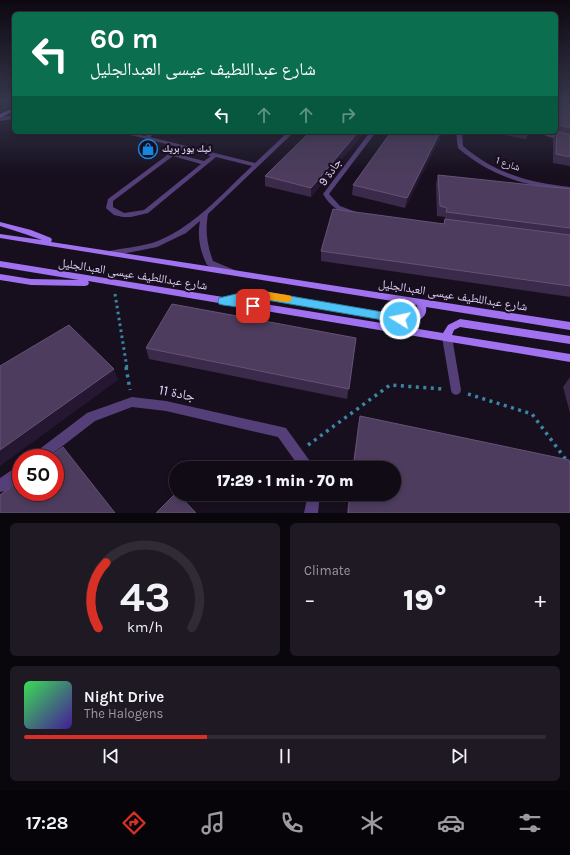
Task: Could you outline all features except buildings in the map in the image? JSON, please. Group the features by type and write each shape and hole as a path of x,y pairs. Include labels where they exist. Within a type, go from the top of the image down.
{"main road":[{"path":"0,224 28,232 61,246"},
{"name":"شارع عبداللطيف عيسى العبدالجليل","path":"0,236 570,326"},
{"name":"شارع عبداللطيف عيسى العبدالجليل","path":"0,264 570,358"},
{"path":"0,277 31,282 113,283"},
{"path":"223,301 243,296 261,295 407,320 413,319 422,314 422,306 420,302"},
{"path":"447,337 447,331 450,327 460,323 570,340"}],"street":[{"path":"130,134 256,165"},
{"path":"145,138 152,134"},
{"path":"112,253 154,245 183,231 289,134"},
{"name":"جادة 9","path":"362,215 339,210 330,202 326,194 371,134"},
{"name":"شارع 1","path":"460,134 460,147 474,160 488,168 544,186 570,189"},
{"path":"547,134 570,141"},
{"path":"182,147 110,200 109,208 123,215 146,212 216,155"},
{"path":"172,154 206,163"},
{"path":"204,213 201,226 202,244 210,263 234,272"},
{"path":"447,337 456,390"},
{"name":"جادة 11","path":"49,449 91,416 132,402 166,406 282,432 304,461"},
{"path":"0,486 12,477"},
{"path":"311,513 313,501"}],"path":[{"path":"113,283 132,402"},
{"path":"298,452 390,385 456,390 532,414 570,465"}],"slow traffic":[{"path":"246,296 261,295 287,299"}],"place":[{"name":"تيك يور بريك","path":"148,149"}],"route":[{"path":"253,306 223,301 250,295 272,296 400,319"}]}
